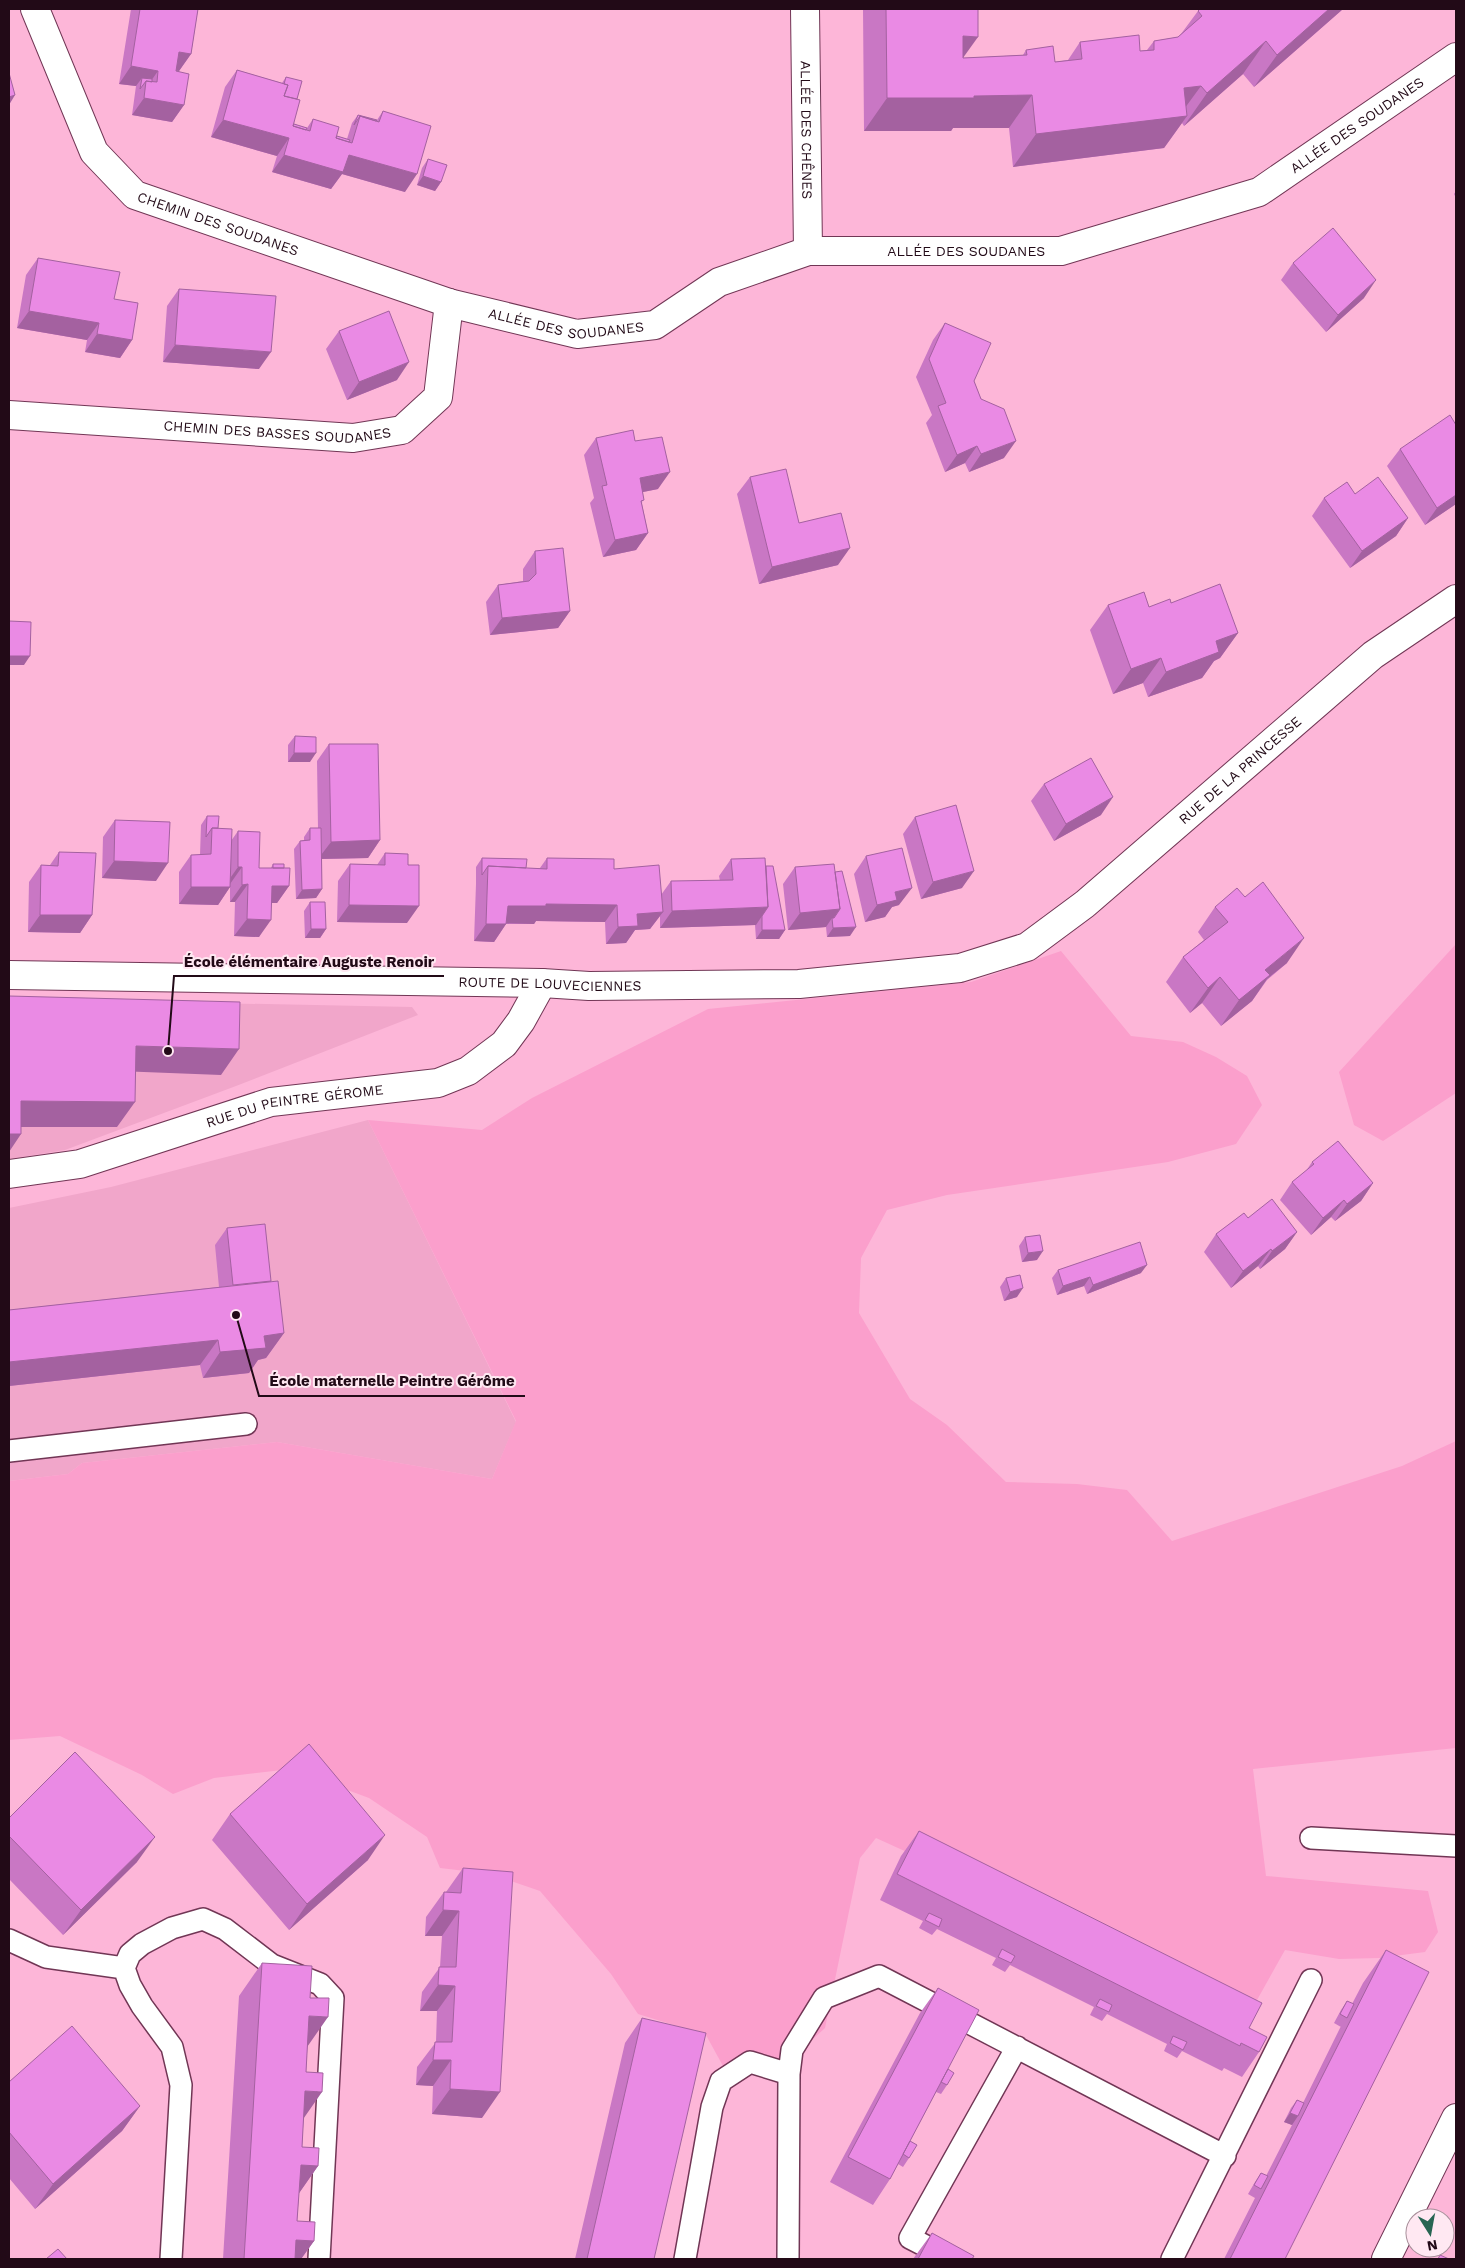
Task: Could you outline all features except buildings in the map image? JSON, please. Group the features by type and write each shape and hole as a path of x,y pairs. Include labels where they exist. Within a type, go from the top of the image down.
{"street":[{"name":"CHEMIN DES SOUDANES","path":"35,9 94,152 136,195 449,303"},
{"name":"ALLÉE DES CHÊNES","path":"805,9 808,251"},
{"name":"ALLÉE DES SOUDANES","path":"449,303 577,334 655,325 719,282 808,251 1061,251 1259,192 1456,57"},
{"name":"CHEMIN DES BASSES SOUDANES","path":"9,415 354,438 402,430 438,397 449,303"},
{"name":"RUE DE LA PRINCESSE","path":"1027,946 1085,904 1374,655 1456,599"},
{"name":"ROUTE DE LOUVECIENNES","path":"9,975 542,983 589,986 799,984 960,968 1027,946"},
{"name":"RUE DU PEINTRE GÉROME","path":"9,1174 80,1164 271,1102 438,1083 468,1070 504,1044 521,1021 542,983"},
{"path":"1386,2259 1456,2118"}],"lane":[{"path":"9,1451 246,1424"},
{"path":"1311,1838 1456,1846"},
{"path":"171,2259 181,2085 172,2047 142,2006 130,1985 124,1968 130,1954 142,1944 172,1928 204,1919 225,1928 272,1965 320,1984 334,1998 319,2259"},
{"path":"9,1940 46,1957 124,1968"},
{"path":"788,2259 789,2074 792,2050 824,1998 879,1976 1225,2156"},
{"path":"1172,2259 1225,2156 1311,1980"},
{"path":"951,2259 910,2238 1017,2048"},
{"path":"684,2259 712,2107 721,2081 750,2062 789,2074"}],"shaded area":[{"path":"1456,944 1456,1093 1383,1141 1354,1125 1339,1072"},
{"path":"1061,951 1131,1036 1183,1042 1216,1057 1247,1076 1262,1105 1236,1144 1168,1162 947,1195 887,1210 861,1258 859,1313 910,1399 947,1425 1006,1482 1077,1484 1127,1490 1172,1541 1402,1466 1456,1441 1456,1748 1253,1769 1266,1876 1428,1891 1438,1932 1425,1952 1379,1958 1339,1959 1285,1950 1252,2009 876,1838 860,1858 825,2028 777,2072 729,2077 706,2035 638,2014 611,1974 540,1891 491,1874 440,1868 427,1837 369,1798 291,1769 214,1778 173,1794 142,1775 60,1736 9,1740 9,1481 68,1474 82,1463 277,1442 492,1479 516,1421 368,1120 482,1130 532,1098 708,1009 971,982"},
{"path":"9,999 412,1007 418,1015 65,1150 9,1159"},
{"path":"368,1120 516,1422 492,1479 277,1442 82,1463 68,1474 9,1481 9,1208 111,1187"}],"place":[{"name":"École élémentaire Auguste Renoir","path":"168,1051"},
{"name":"École maternelle Peintre Gérôme","path":"236,1315"}]}
